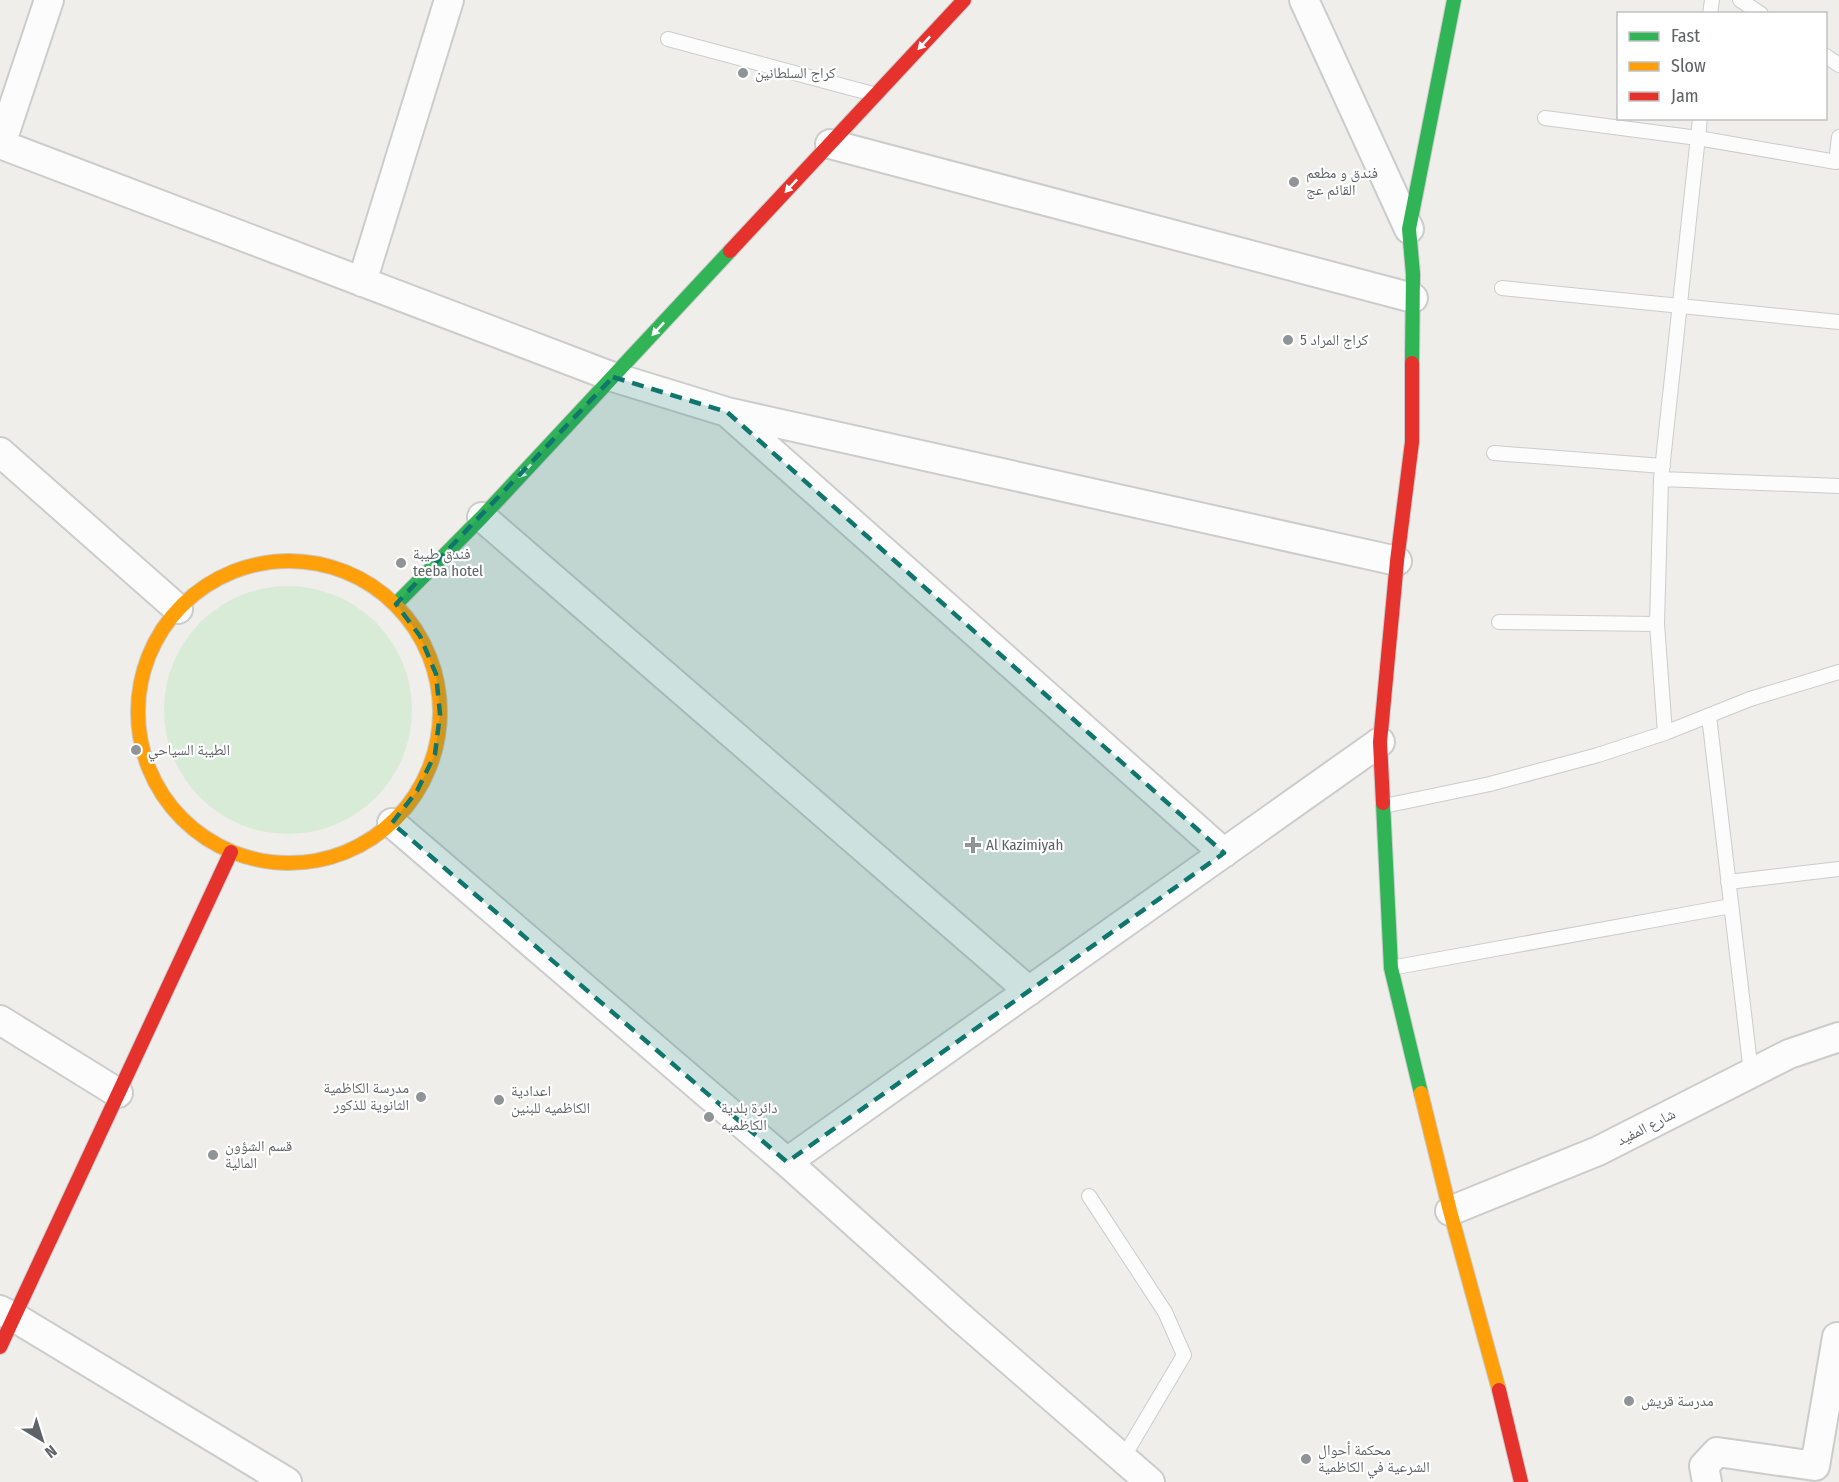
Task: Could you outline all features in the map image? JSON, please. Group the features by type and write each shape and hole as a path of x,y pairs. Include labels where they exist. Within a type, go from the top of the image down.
{"street":[{"path":"49,0 0,144 613,377 727,412 1397,561"},
{"path":"362,282 449,0"},
{"path":"396,604 482,517 964,0"},
{"path":"1304,0 1409,229"},
{"path":"1454,0 1409,229 1413,273 1412,442 1397,561 1380,742 1391,968 1450,1211 1521,1482"},
{"path":"830,144 1413,298"},
{"path":"727,412 1224,852"},
{"path":"0,452 178,609"},
{"path":"482,517 1029,991"},
{"path":"286,560 326,565 363,579 396,604 420,636 436,674 440,714 435,754 417,791 392,823 356,847 316,861 273,863 231,852 190,827 158,790 141,745 138,696 151,649 178,609 209,583 246,566 286,560"},
{"path":"787,1162 1380,742"},
{"path":"392,823 787,1162 960,1317 1150,1482"},
{"path":"0,1347 7,1314 118,1094 231,852"},
{"path":"0,1020 118,1094"},
{"name":"شارع المفيد","path":"1450,1211 1598,1151 1789,1054 1839,1037"},
{"path":"7,1314 287,1482"},
{"path":"1707,1482 1704,1466 1717,1452 1815,1466 1837,1337 1839,1338"}],"lane":[{"path":"1740,0 1758,12"},
{"path":"668,39 875,95"},
{"path":"1545,118 1698,138 1836,162 1839,136"},
{"path":"1665,733 1657,624 1662,472 1700,120"},
{"path":"1502,288 1839,322"},
{"path":"1494,453 1662,472 1839,486"},
{"path":"1499,622 1657,624"},
{"path":"1384,806 1551,769 1665,733 1750,699 1839,672"},
{"path":"1709,716 1751,1073"},
{"path":"1728,882 1839,869"},
{"path":"1391,968 1731,906"},
{"path":"1089,1196 1165,1312 1184,1355 1123,1458"}],"highlighted area":[{"path":"613,377 727,412 1224,853 787,1162 392,823 417,791 435,754 440,714 436,674 420,636 396,604"}],"green space":[{"path":"288,586 312,588 335,595 357,607 376,622 391,641 403,663 410,686 412,710 410,734 403,757 391,779 376,798 357,813 335,825 312,832 288,834 264,832 241,825 219,813 200,798 185,779 173,757 166,734 164,710 166,686 173,663 185,641 200,622 219,607 241,595 264,588"}],"traffic: fast":[{"path":"1412,363 1413,274 1409,229 1454,0"},
{"path":"396,604 482,517 730,251"},
{"path":"1383,803 1391,968 1421,1093"}],"traffic: slow":[{"path":"289,561 318,564 347,573 373,587 396,605 414,628 428,654 437,683 440,712 437,741 428,770 414,796 396,819 373,837 347,851 318,860 289,863 260,860 231,851 205,837 182,819 164,796 150,770 141,741 138,712 141,683 150,654 164,628 182,605 205,587 231,573 260,564 289,561"},
{"path":"1421,1093 1450,1211 1499,1390"}],"traffic: jam":[{"path":"730,251 964,0"},
{"path":"1383,803 1380,742 1397,561 1412,442 1412,363"},
{"path":"0,1347 231,852"},
{"path":"1499,1390 1521,1482"}],"place":[{"name":"كراج السلطانين","path":"743,73"},
{"name":"فندق و مطعم القائم عج","path":"1294,182"},
{"name":"كراج المراد 5","path":"1288,340"},
{"name":"فندق طيبة teeba hotel","path":"401,563"},
{"name":"الطيبة السياحي","path":"136,750"},
{"name":"Al Kazimiyah","path":"973,845"},
{"name":"مدرسة الكاظمية الثانوية للذكور","path":"421,1097"},
{"name":"اعدادية الكاظميه للبنين","path":"499,1100"},
{"name":"دائرة بلدية الكاظميه","path":"709,1117"},
{"name":"قسم الشؤون المالية","path":"213,1155"},
{"name":"مدرسة قريش","path":"1629,1401"},
{"name":"محكمة أحوال الشرعية في الكاظمية","path":"1306,1459"}]}
